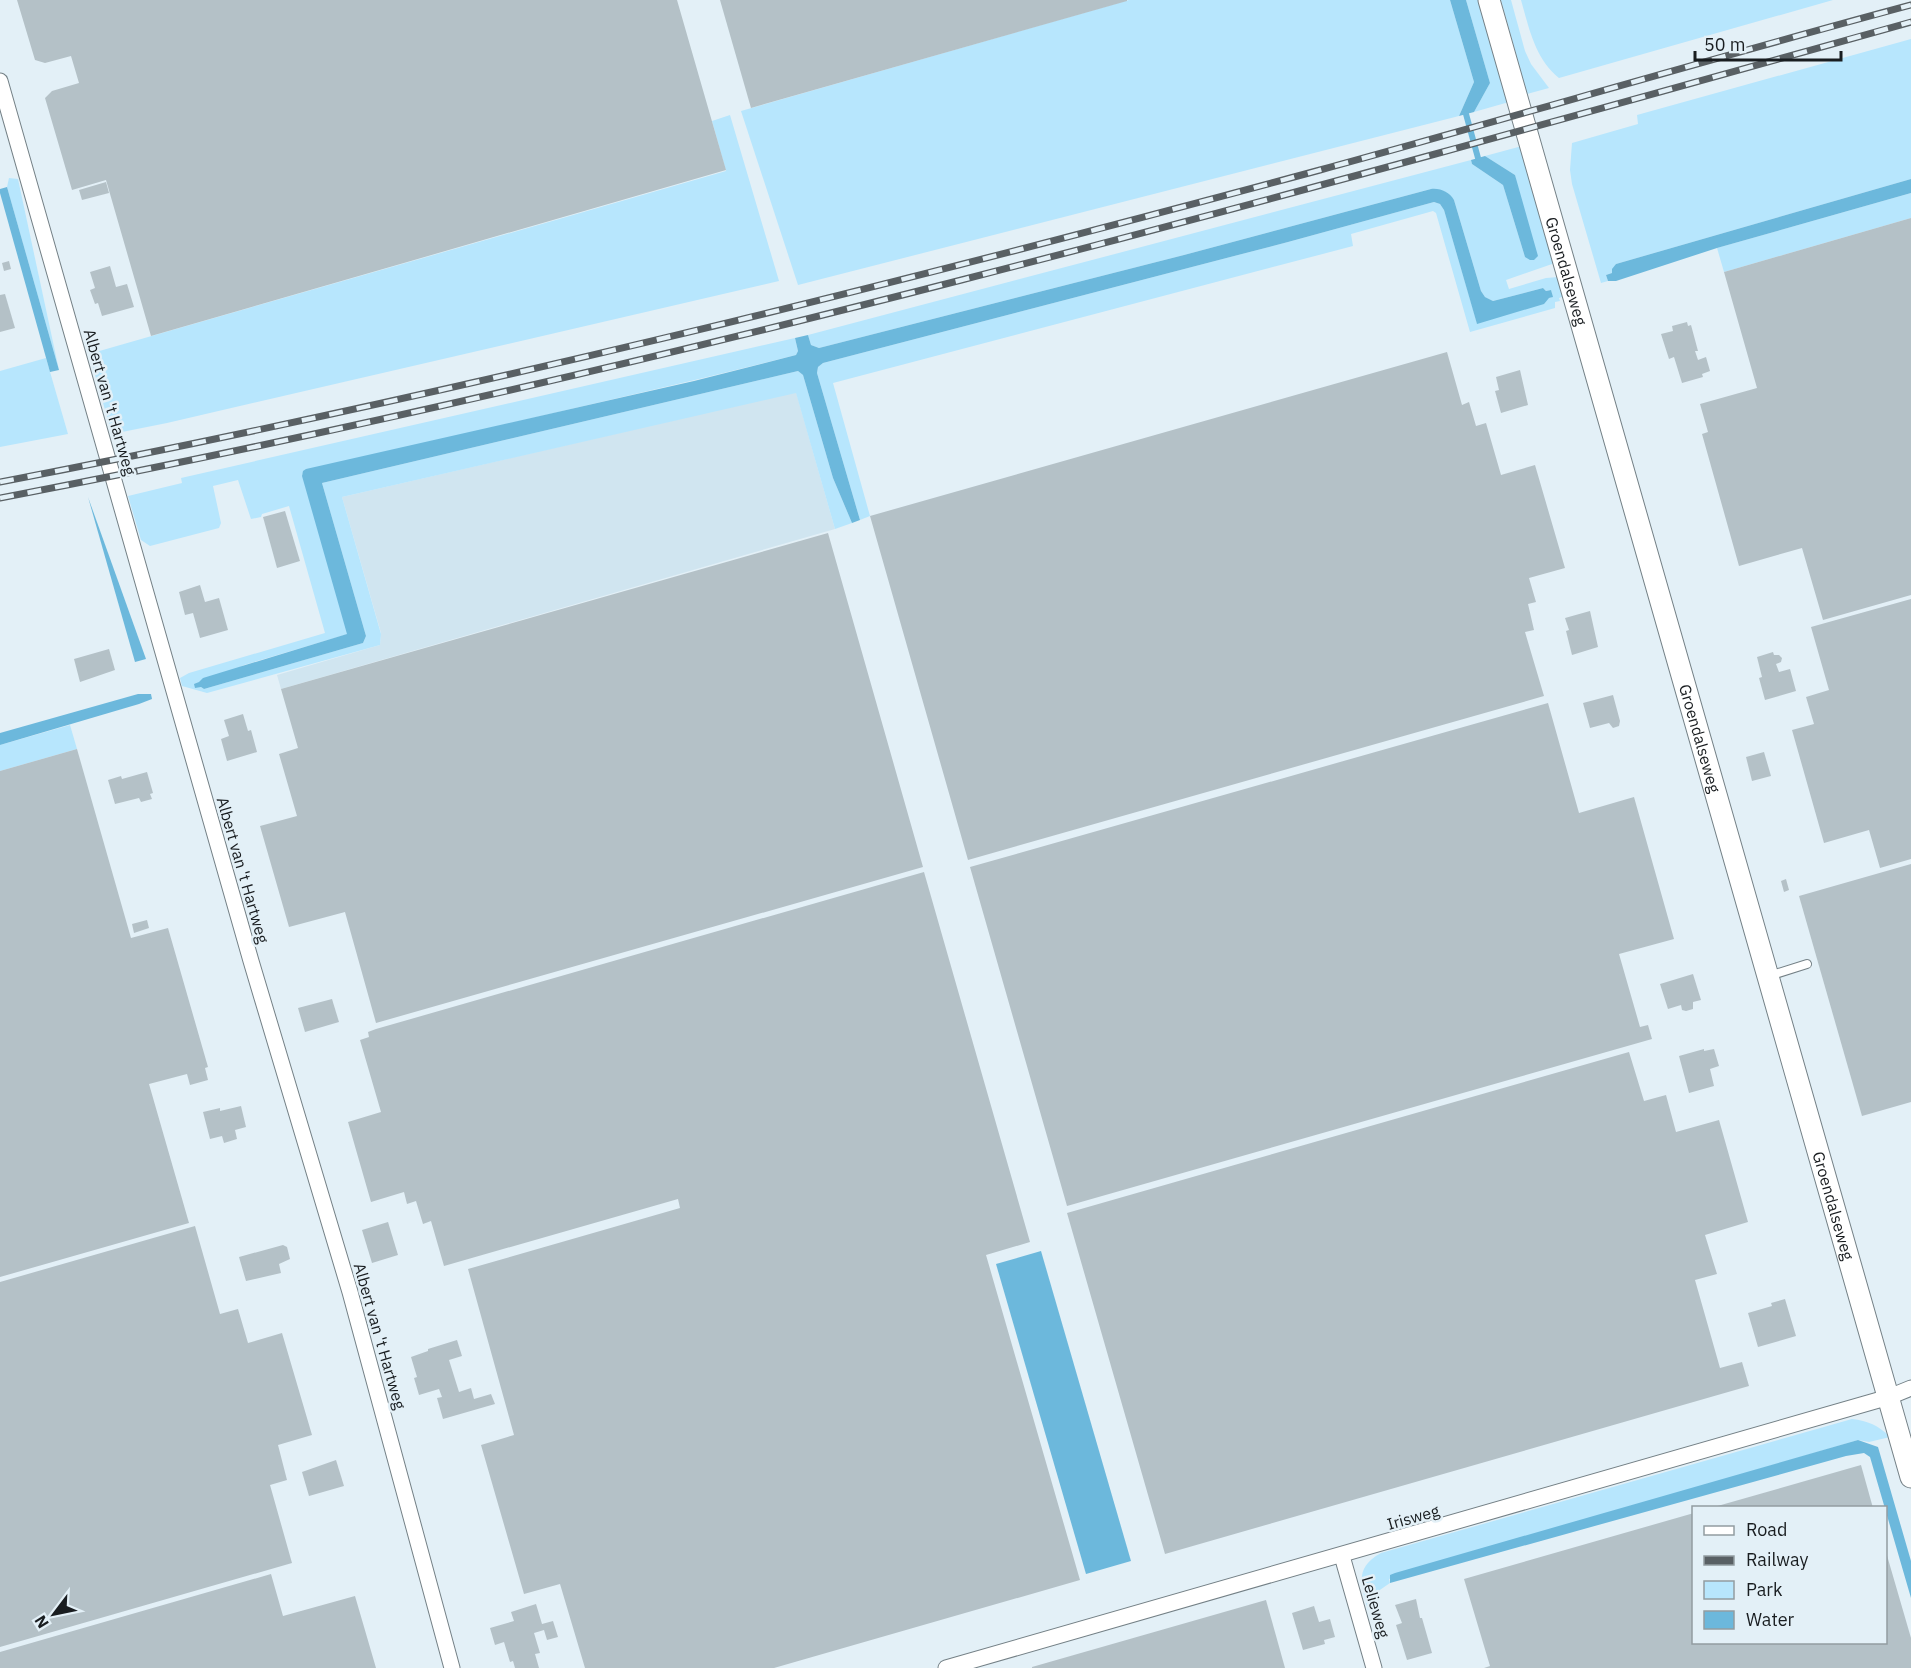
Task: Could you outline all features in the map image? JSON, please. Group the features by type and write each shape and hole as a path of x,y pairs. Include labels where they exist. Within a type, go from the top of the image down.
{"street":[{"name":"Groendalseweg","path":"1489,0 1911,1477"},
{"name":"Albert van 't Hartweg","path":"0,81 251,961 350,1292 452,1668"},
{"name":"Irisweg","path":"946,1668 1342,1556 1889,1397 1911,1388"},
{"name":"Lelieweg","path":"1342,1556 1374,1668"}],"lane":[{"path":"1767,977 1807,964"}],"shaded area":[{"path":"796,392 835,529 281,689 277,675 380,645 381,633 342,497"}],"green space":[{"path":"1129,0 1450,0 1474,82 1459,116 798,285 741,111"},
{"path":"1466,0 1480,0 1509,102 1474,112 1490,83"},
{"path":"1501,0 1511,0 1525,51 1531,64 1549,88 1527,94"},
{"path":"1521,0 1833,0 1559,78 1544,62 1539,52 1530,32"},
{"path":"1911,39 1911,179 1616,264 1612,273 1606,275 1608,281 1601,283 1572,184 1570,170 1572,143 1638,124 1637,115"},
{"path":"730,115 779,281 112,434 89,354 726,171 712,121"},
{"path":"1522,146 1555,263 1506,280 1509,289 1546,278 1559,277 1565,296 1555,302 1555,308 1470,332 1436,213 1433,211 1351,234 1353,246 833,383 870,516 860,520 817,373 818,367 823,363 1434,202 1440,204 1444,210 1477,323 1552,297 1551,290 1546,291 1543,288 1493,301 1485,297 1481,291 1454,200 1431,189 819,348 811,345 808,335 1471,160 1472,164 1503,185 1525,257 1515,175 1485,156"},
{"path":"9,178 18,179 59,370 7,187"},
{"path":"1911,193 1911,218 1724,272 1717,248"},
{"path":"795,338 798,351 796,355 302,474 348,634 244,665 201,687 204,689 363,643 366,636 322,483 798,371 803,375 833,478 852,523 835,529 796,393 342,497 381,634 380,645 207,693 182,686 180,678 189,673 325,633 289,506 251,519 238,480 213,486 221,523 219,528 150,546 141,540 128,496 182,483 181,478"},
{"path":"46,358 68,434 0,447 0,371"},
{"path":"70,725 77,749 0,771 0,745"},
{"path":"1852,1419 1873,1424 1890,1437 1869,1442 1858,1440 1389,1579 1390,1583 1374,1594 1377,1607 1368,1610 1363,1593 1363,1571 1372,1559 1381,1553"}],"water":[{"path":"1450,0 1466,0 1490,83 1474,112 1459,116 1474,82"},
{"path":"1485,156 1515,175 1538,256 1534,260 1525,257 1503,185 1472,164 1471,160"},
{"path":"1911,179 1911,193 1717,248 1616,281 1608,281 1606,275 1612,273 1616,264"},
{"path":"7,187 59,370 50,372 0,193 0,189"},
{"path":"1431,189 1444,191 1454,200 1481,291 1485,297 1493,301 1543,288 1546,291 1551,290 1553,297 1544,304 1477,324 1444,210 1440,204 1434,202 823,363 818,367 817,373 860,520 852,523 833,478 803,375 798,371 322,483 366,636 363,643 204,689 195,688 194,684 203,678 347,634 302,476 306,469 694,381 796,355 798,351 795,338 808,335 811,345 819,348"},
{"path":"88,497 146,659 135,662"},
{"path":"138,694 151,694 152,699 0,745 0,733"},
{"path":"1041,1251 1131,1561 1086,1574 996,1264"},
{"path":"1858,1440 1878,1447 1911,1561 1911,1598 1887,1515 1887,1506 1884,1506 1870,1457 1864,1453 1846,1456 1390,1583 1390,1575"}],"building":[{"path":"17,0 677,0 726,170 151,336 106,180 72,190 45,98 52,91 79,83 71,56 45,63 35,60"},
{"path":"720,0 1127,0 1127,1 751,108"},
{"path":"106,182 109,193 82,200 79,190"},
{"path":"1911,218 1911,595 1823,620 1802,548 1739,566 1702,434 1708,432 1700,404 1757,388 1724,272"},
{"path":"9,261 11,269 4,271 2,263"},
{"path":"110,266 116,287 127,284 134,307 102,316 98,303 95,304 90,290 95,288 90,272"},
{"path":"5,294 15,328 0,332 0,295"},
{"path":"1687,322 1688,326 1691,325 1698,360 1706,357 1710,371 1702,374 1703,377 1682,383 1674,357 1669,359 1661,334 1673,331 1672,326"},
{"path":"1447,352 1462,405 1469,402 1476,426 1486,423 1501,475 1535,465 1565,568 1529,578 1536,602 1528,604 1534,630 1525,632 1544,696 968,860 870,516"},
{"path":"1520,370 1528,405 1501,413 1495,391 1499,390 1496,377"},
{"path":"285,511 300,561 277,568 263,517"},
{"path":"828,533 923,867 376,1023 345,912 289,927 260,826 297,816 279,754 298,748 281,689"},
{"path":"200,585 205,602 219,598 228,630 200,638 193,613 185,615 179,592"},
{"path":"1911,599 1911,859 1880,868 1869,830 1824,843 1792,730 1814,724 1806,697 1829,690 1811,627"},
{"path":"1590,611 1598,647 1572,655 1565,618"},
{"path":"109,649 115,670 80,682 74,659"},
{"path":"1773,652 1774,655 1782,658 1781,662 1776,664 1779,672 1790,669 1796,691 1765,700 1759,678 1762,677 1757,657"},
{"path":"1613,695 1620,721 1619,726 1613,728 1609,723 1590,728 1583,703"},
{"path":"1548,703 1579,813 1634,797 1674,939 1619,954 1640,1027 1648,1025 1652,1039 1067,1206 970,867"},
{"path":"243,714 248,731 251,730 257,752 227,761 221,739 229,736 224,720"},
{"path":"77,749 131,938 168,928 208,1067 205,1068 208,1080 190,1085 187,1074 149,1084 189,1223 0,1277 0,771"},
{"path":"1764,752 1771,776 1752,781 1746,757"},
{"path":"147,772 153,793 150,794 152,799 141,802 139,798 115,804 108,780 121,776 122,779"},
{"path":"1911,864 1911,1102 1862,1116 1799,896"},
{"path":"924,872 1030,1242 986,1255 1080,1580 774,1668 585,1668 560,1584 524,1594 481,1445 514,1435 468,1269 680,1208 678,1199 444,1266 431,1221 423,1224 416,1201 407,1204 404,1192 371,1202 348,1122 381,1112 360,1040 369,1037 368,1032 376,1029"},
{"path":"1786,879 1789,890 1784,892 1781,881"},
{"path":"147,920 149,928 134,933 132,924"},
{"path":"1693,974 1701,1000 1693,1002 1693,1009 1686,1011 1682,1010 1681,1005 1668,1009 1660,984"},
{"path":"332,999 339,1022 305,1032 298,1008"},
{"path":"1704,1049 1704,1051 1714,1049 1719,1066 1710,1069 1714,1086 1689,1093 1679,1056"},
{"path":"1629,1052 1644,1101 1666,1095 1676,1132 1719,1120 1748,1222 1705,1235 1717,1274 1695,1280 1720,1368 1742,1362 1749,1386 1165,1554 1067,1213"},
{"path":"241,1106 246,1127 235,1130 237,1139 224,1143 222,1136 210,1139 203,1112"},
{"path":"388,1222 398,1255 372,1263 362,1230"},
{"path":"195,1226 220,1314 238,1309 248,1343 282,1333 312,1435 278,1445 287,1480 270,1485 292,1563 0,1647 0,1282"},
{"path":"283,1245 287,1247 290,1259 279,1264 281,1273 246,1281 239,1257"},
{"path":"1785,1299 1796,1336 1758,1347 1748,1313 1772,1306 1771,1303"},
{"path":"457,1340 462,1356 449,1360 459,1392 471,1388 474,1399 491,1394 495,1404 443,1419 437,1398 442,1397 439,1389 419,1395 411,1357"},
{"path":"336,1460 344,1486 309,1496 302,1472"},
{"path":"1861,1465 1872,1506 1718,1506"},
{"path":"1692,1514 1692,1644 1887,1644 1887,1555 1911,1638 1911,1668 1484,1668 1490,1666 1464,1579"},
{"path":"271,1574 283,1616 355,1596 376,1668 0,1668 0,1652"},
{"path":"1416,1599 1432,1653 1407,1660 1396,1625 1402,1623 1395,1605"},
{"path":"1266,1600 1285,1668 1032,1668 1032,1667"},
{"path":"536,1604 542,1624 553,1621 558,1637 547,1640 544,1630 534,1633 540,1653 535,1654 539,1668 515,1668 513,1661 510,1662 504,1642 495,1645 490,1628 514,1621 511,1612"},
{"path":"1314,1606 1319,1622 1330,1619 1335,1637 1324,1640 1325,1644 1303,1650 1292,1613"}],"waterway":[{"path":"1466,114 1478,158"}],"railway":[{"path":"0,482 166,449 498,377 992,257 1320,170 1911,5"},
{"path":"0,498 482,397 722,340 1199,218 1911,22"}]}
